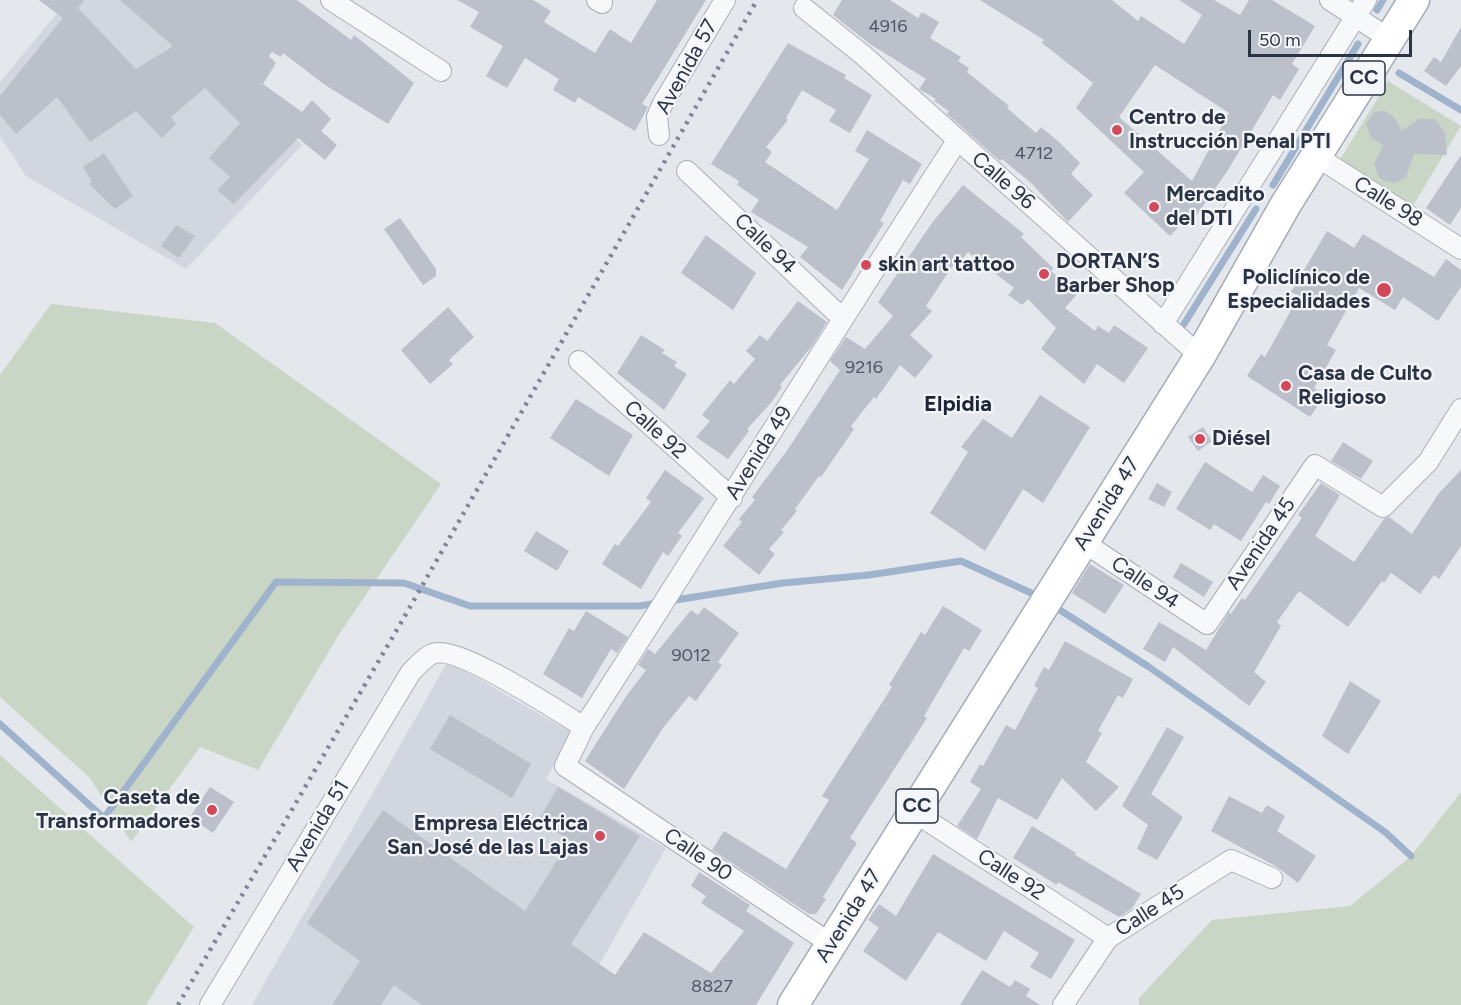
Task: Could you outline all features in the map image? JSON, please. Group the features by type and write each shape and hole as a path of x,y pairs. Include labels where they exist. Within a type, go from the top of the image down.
{"main road":[{"name":"Avenida 47","path":"793,1005 1200,356 1316,156 1388,38 1414,0"}],"street":[{"path":"331,0 441,71"},
{"name":"Avenida 57","path":"659,135 657,117 662,105 725,0"},
{"path":"1330,0 1388,38"},
{"path":"1163,324 1366,0"},
{"name":"Calle 96","path":"804,8 863,55 1200,356"},
{"name":"Avenida 49","path":"565,766 584,727 732,498 842,318 957,141"},
{"name":"Calle 98","path":"1316,156 1461,249"},
{"name":"Calle 94","path":"687,171 842,318"},
{"name":"Calle 92","path":"579,361 732,498"},
{"name":"Avenida 45","path":"1207,624 1315,465 1383,507 1428,462 1461,409"},
{"name":"Calle 94","path":"1083,542 1207,624"},
{"name":"Avenida 51","path":"210,1005 411,672 432,653 448,652 481,666 584,727"},
{"name":"Calle 90","path":"565,766 831,944"},
{"name":"Calle 92","path":"914,812 1108,938"},
{"name":"Calle 45","path":"1063,1005 1108,938 1230,860 1272,878"}],"shaded area":[{"path":"68,0 153,0 302,145 186,269 26,176 0,136 0,82"},
{"path":"448,661 572,733 546,779 666,848 576,1005 252,1005"}],"green space":[{"path":"1388,81 1461,126 1411,209 1338,163"},
{"path":"51,304 215,323 441,484 338,636 258,770 200,747 131,842 90,778 0,697 0,375"},
{"path":"0,755 194,927 146,1005 0,1005"},
{"path":"1461,792 1461,1005 1139,1005 1139,998 1212,920 1350,906 1411,856"}],"building":[{"path":"39,0 84,0 78,8 136,69 173,46 120,0 297,0 351,40 354,35 414,83 388,124 325,85 283,53 281,57 272,52 269,56 276,63 263,84 302,112 312,100 331,119 321,131 337,145 325,160 298,138 234,204 217,190 230,177 209,158 240,123 205,88 171,117 176,124 162,138 136,111 90,142 57,97 16,134 0,115 0,96 63,18"},
{"path":"457,0 533,0 551,11 544,22 595,53 610,29 631,43 657,0 706,0 642,104 648,107 635,131 578,97 575,103 553,90 559,79 525,58 507,88 486,76 503,46 470,27 479,12"},
{"path":"842,0 890,0 918,18 922,12 939,22 930,38 961,57 958,61 969,68 967,72 1009,106 1007,108 1036,133 1041,127 1060,143 1080,163 1071,174 1093,195 1068,222 1031,183 1002,159 1000,161 947,114 949,111 934,101 936,99 919,89 926,79 870,44 833,15"},
{"path":"980,0 1112,0 1138,21 1141,16 1184,44 1202,15 1179,0 1214,0 1240,15 1249,0 1272,0 1315,26 1292,64 1299,69 1280,100 1273,95 1228,170 1194,219 1190,215 1170,236 1124,193 1144,172 1076,108 1093,83 1042,43 1044,40","holes":["1155,65 1229,113 1192,181 1119,117"]},
{"path":"1461,27 1461,66 1446,86 1424,71 1434,57 1441,62"},
{"path":"788,43 846,75 844,78 872,95 850,133 829,121 836,110 802,90 786,118 788,120 766,147 772,152 765,162 837,210 869,159 855,151 867,130 922,164 910,184 903,180 880,221 884,223 842,290 800,257 808,247 751,212 759,200 737,185 739,181 711,164"},
{"path":"1384,111 1393,116 1402,131 1418,119 1435,119 1445,132 1447,155 1414,154 1406,177 1395,183 1383,180 1378,176 1374,164 1383,145 1371,138 1366,124 1374,112"},
{"path":"104,153 133,196 115,209 89,184 92,182 83,167"},
{"path":"1461,155 1461,208 1450,225 1426,208"},
{"path":"963,185 1024,234 1021,237 1053,268 1051,271 1077,294 1065,308 1095,331 1098,326 1109,333 1114,325 1148,348 1124,383 1097,364 1084,384 1041,349 1056,328 1028,299 1022,305 1008,295 1014,288 968,252 956,267 953,265 926,306 932,311 910,335 933,356 915,378 900,365 876,399 874,397 851,426 854,429 821,477 819,476 795,509 797,511 781,530 784,532 769,549 775,554 759,575 723,546 742,522 739,519 755,500 752,497 786,452 840,370 830,361 846,337 865,349 893,316 878,302 932,223"},
{"path":"400,218 436,269 436,276 423,285 384,229"},
{"path":"176,225 195,236 179,258 161,246"},
{"path":"1327,231 1354,248 1363,234 1434,277 1446,259 1461,270 1461,287 1438,321 1403,297 1395,310 1359,288 1327,345 1336,350 1314,388 1325,395 1310,417 1247,376 1261,354 1265,357 1299,296 1291,292"},
{"path":"706,235 756,273 733,310 681,273"},
{"path":"798,301 827,322 812,346 780,385 782,387 770,404 747,429 749,431 728,459 696,437 710,421 702,415 730,380 734,384 755,359 746,351 760,335 767,341"},
{"path":"448,307 474,337 449,360 453,364 430,384 401,350"},
{"path":"641,335 665,350 662,353 677,362 674,366 687,374 664,410 617,373"},
{"path":"1040,395 1090,427 1043,503 1023,489 985,551 930,513 968,452 961,447 983,419 1012,438"},
{"path":"576,399 633,435 609,476 550,438"},
{"name":"Diésel","path":"1203,427 1212,441 1198,451 1188,437"},
{"path":"1343,442 1373,461 1361,479 1331,461"},
{"path":"1205,462 1252,492 1263,475 1280,486 1269,504 1266,502 1241,541 1214,524 1210,530 1176,509"},
{"path":"665,470 704,498 678,533 682,536 668,556 663,552 641,589 602,564 615,544 618,546 651,502 646,498"},
{"path":"1461,470 1461,546 1439,579 1434,575 1420,594 1391,573 1384,583 1382,581 1348,627 1299,591 1277,622 1281,626 1254,672 1266,682 1249,706 1173,647 1165,662 1143,649 1159,622 1206,650 1229,612 1231,614 1242,598 1245,600 1302,518 1298,515 1321,483 1340,495 1315,536 1354,562 1384,519 1389,517 1412,534 1439,493"},
{"path":"1157,483 1172,492 1164,507 1148,499"},
{"path":"536,531 569,551 557,571 524,551"},
{"path":"1181,563 1213,582 1204,597 1173,577"},
{"path":"1090,564 1124,585 1105,614 1072,593"},
{"path":"943,606 982,630 969,651 964,648 924,716 927,718 850,838 857,843 823,897 826,899 816,914 809,914 712,850 724,831 786,869 829,800 822,796 892,687 889,685 921,632 925,635"},
{"path":"704,607 739,633 718,662 722,665 696,701 689,696 663,728 624,789 585,761 625,698 646,670 638,665 648,649 655,654 691,610 698,615"},
{"path":"586,611 628,637 617,653 611,649 582,698 543,674 569,628 574,631"},
{"path":"1065,641 1133,679 1123,698 1118,695 1098,731 1102,733 1086,762 1119,787 1096,811 1062,778 1037,820 998,798 977,839 957,826 981,789 970,782 980,764 983,766 1006,725 1015,730 1038,688 1034,686 1044,667 1049,670"},
{"path":"1350,681 1381,701 1348,754 1322,736"},
{"path":"450,715 531,764 512,798 430,749"},
{"path":"1167,727 1184,737 1151,794 1183,817 1157,860 1137,849 1148,825 1122,806"},
{"name":"Caseta de Transformadores","path":"210,787 234,802 213,833 190,817"},
{"path":"558,787 640,836 571,944 615,975 644,932 711,973 744,931 701,903 706,896 691,886 699,872 750,905 746,911 794,943 756,1005 422,1005 394,985 381,1005 332,1005 360,961 307,923 383,810 525,911 570,840 538,821"},
{"path":"1229,796 1262,813 1267,805 1285,816 1277,831 1316,856 1298,883 1277,867 1211,831"},
{"path":"1032,826 1076,853 1075,855 1141,894 1132,908 1119,917 1058,882 1057,885 1013,858"},
{"path":"933,854 1075,940 1051,979 1030,967 1039,953 1004,931 986,961 938,932 906,981 863,951 879,928 868,920 879,904 896,916"},
{"path":"982,970 1010,987 1015,980 1030,989 1026,996 1040,1005 960,1005"}],"waterway":[{"path":"1377,10 1383,0"},
{"path":"1273,185 1358,44"},
{"path":"1399,73 1461,110"},
{"path":"1184,324 1256,209"},
{"path":"669,601 783,583 869,575 961,561 1040,597"},
{"path":"0,724 104,818 276,582 404,583 470,606 639,606 658,603"},
{"path":"1052,605 1149,667 1385,832 1411,856"}],"railway":[{"path":"178,1005 402,621 757,0"}],"place":[{"name":"Centro de Instrucción Penal PTI","path":"1117,130"},
{"name":"Mercadito del DTI","path":"1154,207"},
{"name":"skin art tattoo","path":"866,265"},
{"name":"DORTAN’S Barber Shop","path":"1044,274"},
{"name":"Policlínico de Especialidades","path":"1384,290"},
{"name":"Casa de Culto Religioso","path":"1286,386"},
{"name":"Diésel","path":"1200,439"},
{"name":"Caseta de Transformadores","path":"212,810"},
{"name":"Empresa Eléctrica San José de las Lajas","path":"600,836"}],"district":[{"name":"Elpidia","path":"958,405"}]}
